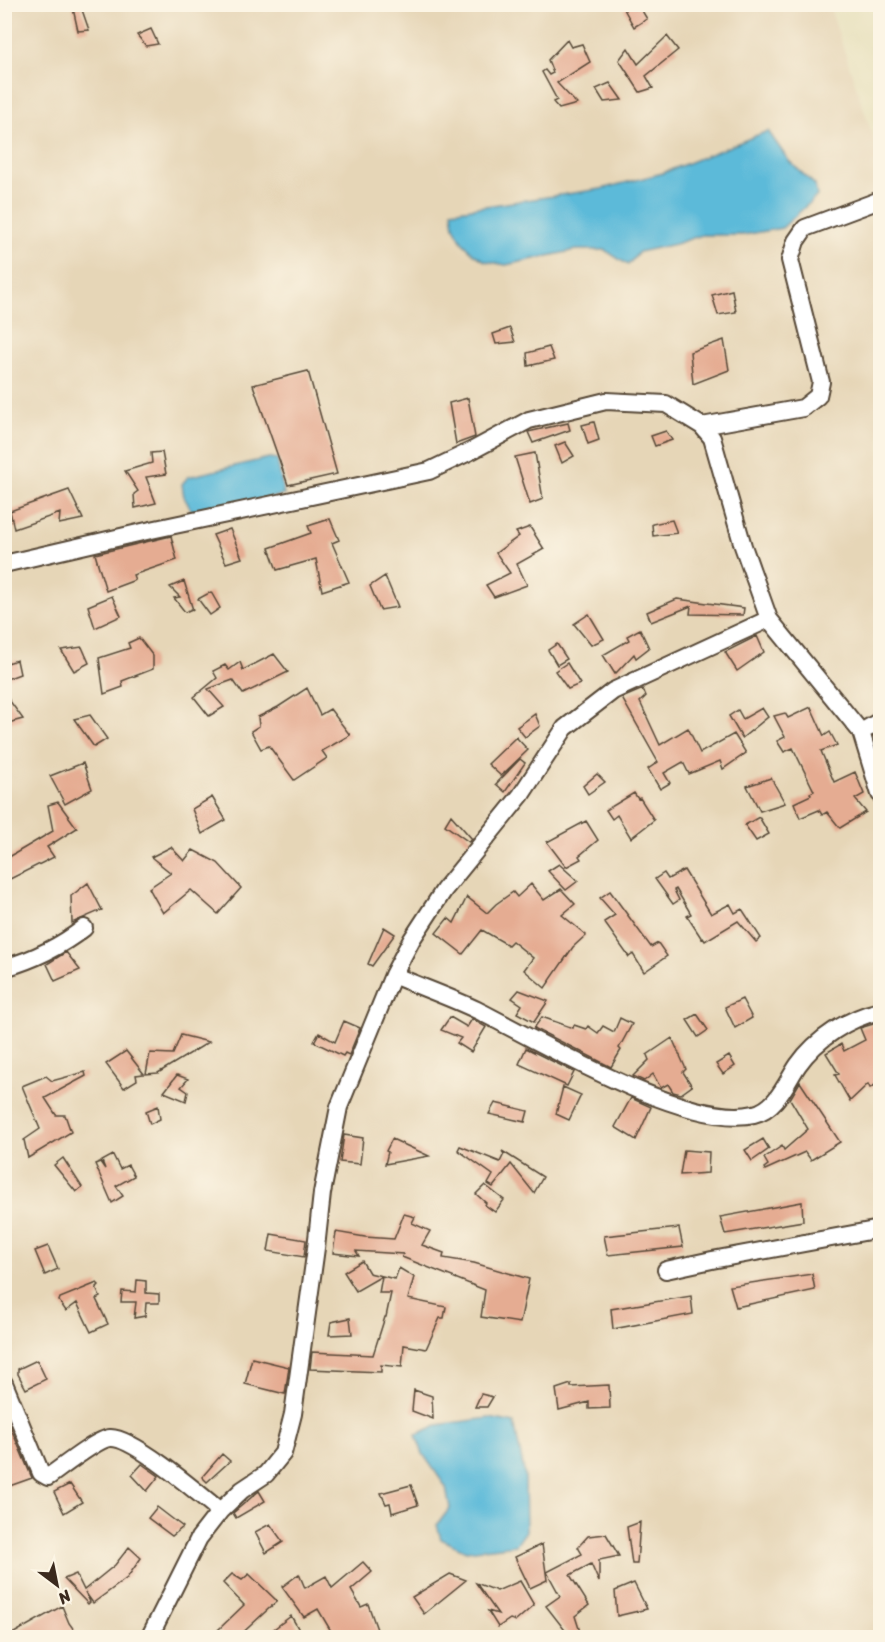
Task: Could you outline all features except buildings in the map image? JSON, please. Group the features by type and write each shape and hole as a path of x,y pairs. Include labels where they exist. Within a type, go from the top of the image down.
{"street":[{"path":"702,426 802,408 818,396 821,382 790,260 796,241 805,228 880,200"},
{"path":"4,564 429,471 529,420 606,401 666,404 702,426 712,438 743,546 769,619 861,732 880,794"},
{"path":"149,1638 199,1538 220,1511 242,1490 266,1474 283,1453 293,1414 322,1193 339,1107 393,975 411,939 444,890 521,795 565,728 613,691 769,619"},
{"path":"861,732 880,721"},
{"path":"4,968 51,949 84,928"},
{"path":"393,975 475,1009 556,1052 643,1091 711,1114 756,1114 773,1103 788,1084 799,1064 833,1031 880,1011"},
{"path":"666,1270 880,1229"},
{"path":"4,1383 44,1476 48,1477 100,1442 110,1438 120,1439 170,1469 220,1511"}],"shaded area":[{"path":"5,5 829,5 880,158 880,1637 5,1638"}],"water":[{"path":"768,131 789,161 815,185 817,196 782,228 743,235 702,235 639,252 628,265 605,250 576,250 506,265 485,261 474,254 463,243 454,227 452,211 601,189 663,173"},
{"path":"269,458 277,459 284,495 193,513 184,497 182,484 188,477"},
{"path":"489,1418 514,1423 525,1476 526,1531 516,1545 466,1551 441,1539 437,1525 450,1508 446,1487 423,1454 416,1435 437,1425"}]}
